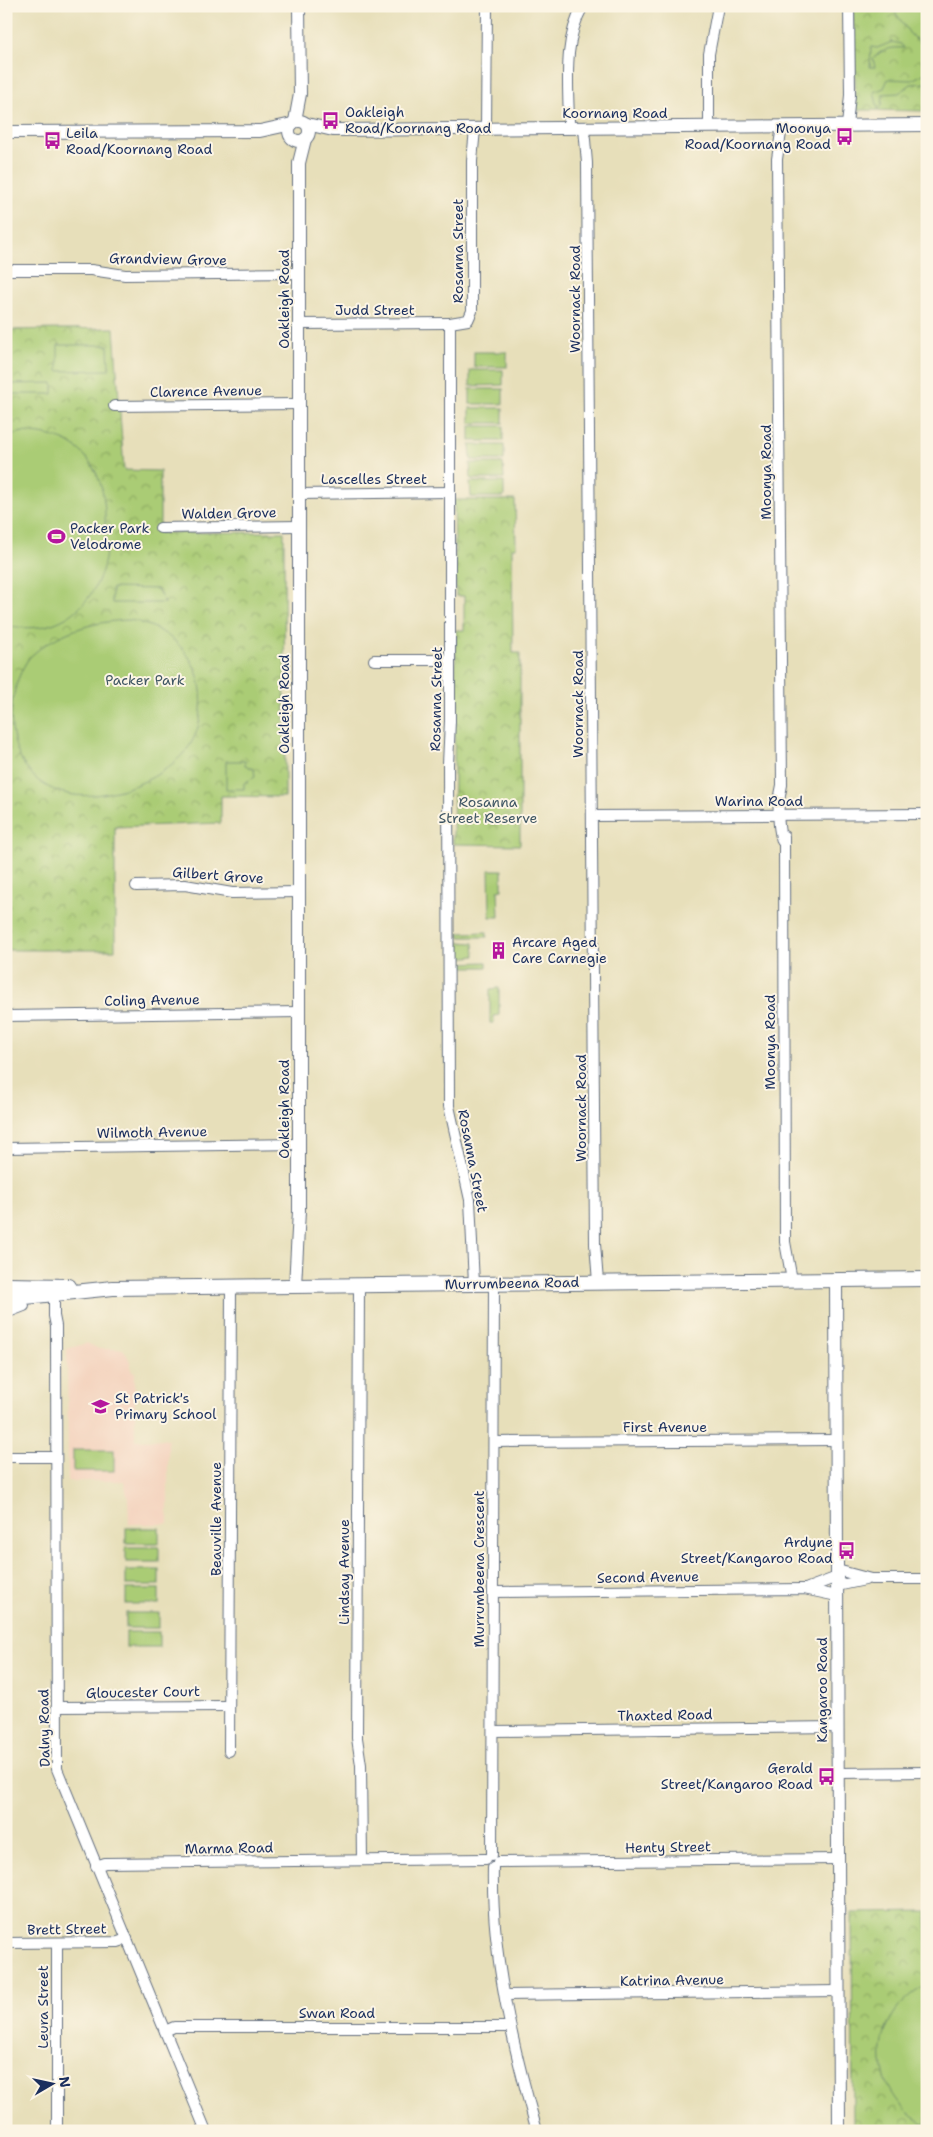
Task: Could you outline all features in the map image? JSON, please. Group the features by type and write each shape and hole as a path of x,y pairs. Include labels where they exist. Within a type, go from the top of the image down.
{"main road":[{"name":"Murrumbeena Road","path":"6,1299 57,1290 97,1288 927,1279"},
{"name":"Murrumbeena Road","path":"6,1285 57,1290"}],"street":[{"name":"Oakleigh Road","path":"299,6 299,1286"},
{"name":"Rosanna Street","path":"471,1284 470,1200 449,1106 450,324 466,322 472,311 472,161 481,129 488,87 486,6"},
{"path":"569,128 570,40 574,23 583,6"},
{"path":"709,127 709,54 718,6"},
{"path":"848,6 852,126"},
{"name":"Koornang Road","path":"6,132 927,125"},
{"name":"Moonya Road","path":"777,126 782,785 782,815 779,831 782,841 786,1280"},
{"name":"Woornack Road","path":"587,128 595,1282"},
{"name":"Grandview Grove","path":"6,270 91,270 125,275 299,273"},
{"name":"Judd Street","path":"299,324 450,324"},
{"name":"Clarence Avenue","path":"114,406 299,404"},
{"name":"Lascelles Street","path":"299,494 450,492"},
{"name":"Walden Grove","path":"160,528 299,526"},
{"path":"374,660 450,660"},
{"name":"Warina Road","path":"592,816 927,814"},
{"name":"Gilbert Grove","path":"136,886 185,885 232,893 299,892"},
{"name":"Coling Avenue","path":"6,1016 299,1012"},
{"name":"Wilmoth Avenue","path":"6,1148 298,1144"},
{"name":"Kangaroo Road","path":"836,1280 839,2131"},
{"name":"Murrumbeena Crescent","path":"494,1284 493,1898 510,2027 537,2131"},
{"name":"Lindsay Avenue","path":"359,1285 357,1738 361,1765 362,1860"},
{"name":"Beauville Avenue","path":"229,1751 231,1286"},
{"name":"Dalny Road","path":"57,1290 59,1317 56,1326 57,1769 206,2131"},
{"path":"6,1313 24,1306"},
{"name":"First Avenue","path":"494,1442 836,1440"},
{"path":"6,1457 56,1457"},
{"path":"837,1583 871,1579"},
{"path":"837,1583 871,1579 927,1579"},
{"name":"Second Avenue","path":"493,1592 804,1589 837,1583"},
{"name":"Second Avenue","path":"804,1589 837,1583"},
{"name":"Gloucester Court","path":"57,1707 228,1706"},
{"name":"Thaxted Road","path":"493,1731 837,1727"},
{"path":"838,1773 927,1772"},
{"name":"Henty Street","path":"362,1860 838,1860"},
{"name":"Marma Road","path":"96,1866 106,1863 362,1860"},
{"name":"Brett Street","path":"6,1943 120,1942 127,1939"},
{"name":"Leura Street","path":"57,1943 57,2131"},
{"name":"Katrina Avenue","path":"505,1995 838,1991"},
{"name":"Swan Road","path":"165,2031 174,2027 510,2027"}],"shaded area":[{"name":"St Patrick's Primary School","path":"87,1343 99,1349 123,1349 126,1353 131,1364 131,1371 135,1372 135,1440 168,1439 168,1524 129,1524 128,1499 124,1481 68,1481 67,1349"}],"green space":[{"path":"853,6 927,6 927,111 856,110"},
{"path":"891,6 927,6 927,48 910,34"},
{"path":"892,42 901,44 904,48 891,48 883,51 873,59 875,67 870,67 871,47 877,48"},
{"path":"927,72 927,83 911,84 899,93 883,94 882,106 878,109 874,92 884,88 888,79 912,80"},
{"name":"Packer Park","path":"114,328 124,470 160,471 160,533 284,532 285,797 221,796 221,823 115,827 115,950 6,950 6,330"},
{"path":"58,345 108,345 109,370 58,371"},
{"path":"474,352 507,352 507,367 474,367"},
{"path":"470,370 503,370 503,385 470,386"},
{"path":"53,383 53,394 11,394 11,384"},
{"path":"470,389 503,389 503,404 470,404"},
{"path":"470,408 503,408 503,423 470,423"},
{"path":"470,426 503,426 503,441 470,441"},
{"name":"Packer Park Velodrome","path":"23,432 60,439 74,446 87,459 101,486 105,507 106,548 100,576 92,592 82,605 70,615 57,622 41,627 24,628 6,625 6,436"},
{"path":"470,445 504,445 504,460 471,460"},
{"path":"470,463 503,463 504,479 471,479"},
{"path":"470,482 504,482 504,497 471,497"},
{"name":"Rosanna Street Reserve","path":"454,500 515,500 516,548 512,548 513,653 520,653 520,845 453,844 456,630 464,630 464,596 456,596"},
{"path":"112,588 157,589 165,603 112,603"},
{"path":"130,620 161,631 174,640 193,663 201,693 201,710 198,728 193,740 182,755 152,778 117,791 84,796 64,793 44,785 29,771 19,755 13,736 12,715 14,695 20,675 29,658 39,649 63,635 89,626"},
{"path":"226,761 245,761 245,765 254,769 255,777 244,783 244,789 226,789"},
{"path":"489,870 502,870 502,889 498,890 499,917 490,917"},
{"path":"487,932 487,937 459,937 459,933"},
{"path":"459,942 474,943 475,956 459,958"},
{"path":"487,962 487,967 459,967 459,963"},
{"path":"499,988 499,1015 494,1016 494,1023 490,1023 490,989"},
{"path":"73,1450 114,1450 114,1471 73,1471"},
{"path":"126,1528 159,1528 159,1543 126,1543"},
{"path":"126,1547 159,1547 159,1562 126,1562"},
{"path":"126,1570 159,1570 159,1585 126,1585"},
{"path":"126,1589 159,1589 159,1604 126,1604"},
{"path":"126,1613 159,1613 159,1628 126,1628"},
{"path":"126,1632 159,1632 159,1647 126,1647"},
{"path":"927,1912 927,2131 853,2131 852,1913"},
{"path":"927,1985 927,2125 907,2111 893,2094 885,2075 882,2055 884,2035 893,2016 907,1999"}],"place":[{"name":"Oakleigh Road/Koornang Road","path":"331,120"},
{"name":"Moonya Road/Koornang Road","path":"845,136"},
{"name":"Leila Road/Koornang Road","path":"52,141"},
{"name":"Packer Park Velodrome","path":"56,536"},
{"name":"Arcare Aged Care Carnegie","path":"498,950"},
{"name":"St Patrick's Primary School","path":"101,1406"},
{"name":"Ardyne Street/Kangaroo Road","path":"847,1550"},
{"name":"Gerald Street/Kangaroo Road","path":"827,1776"}]}
